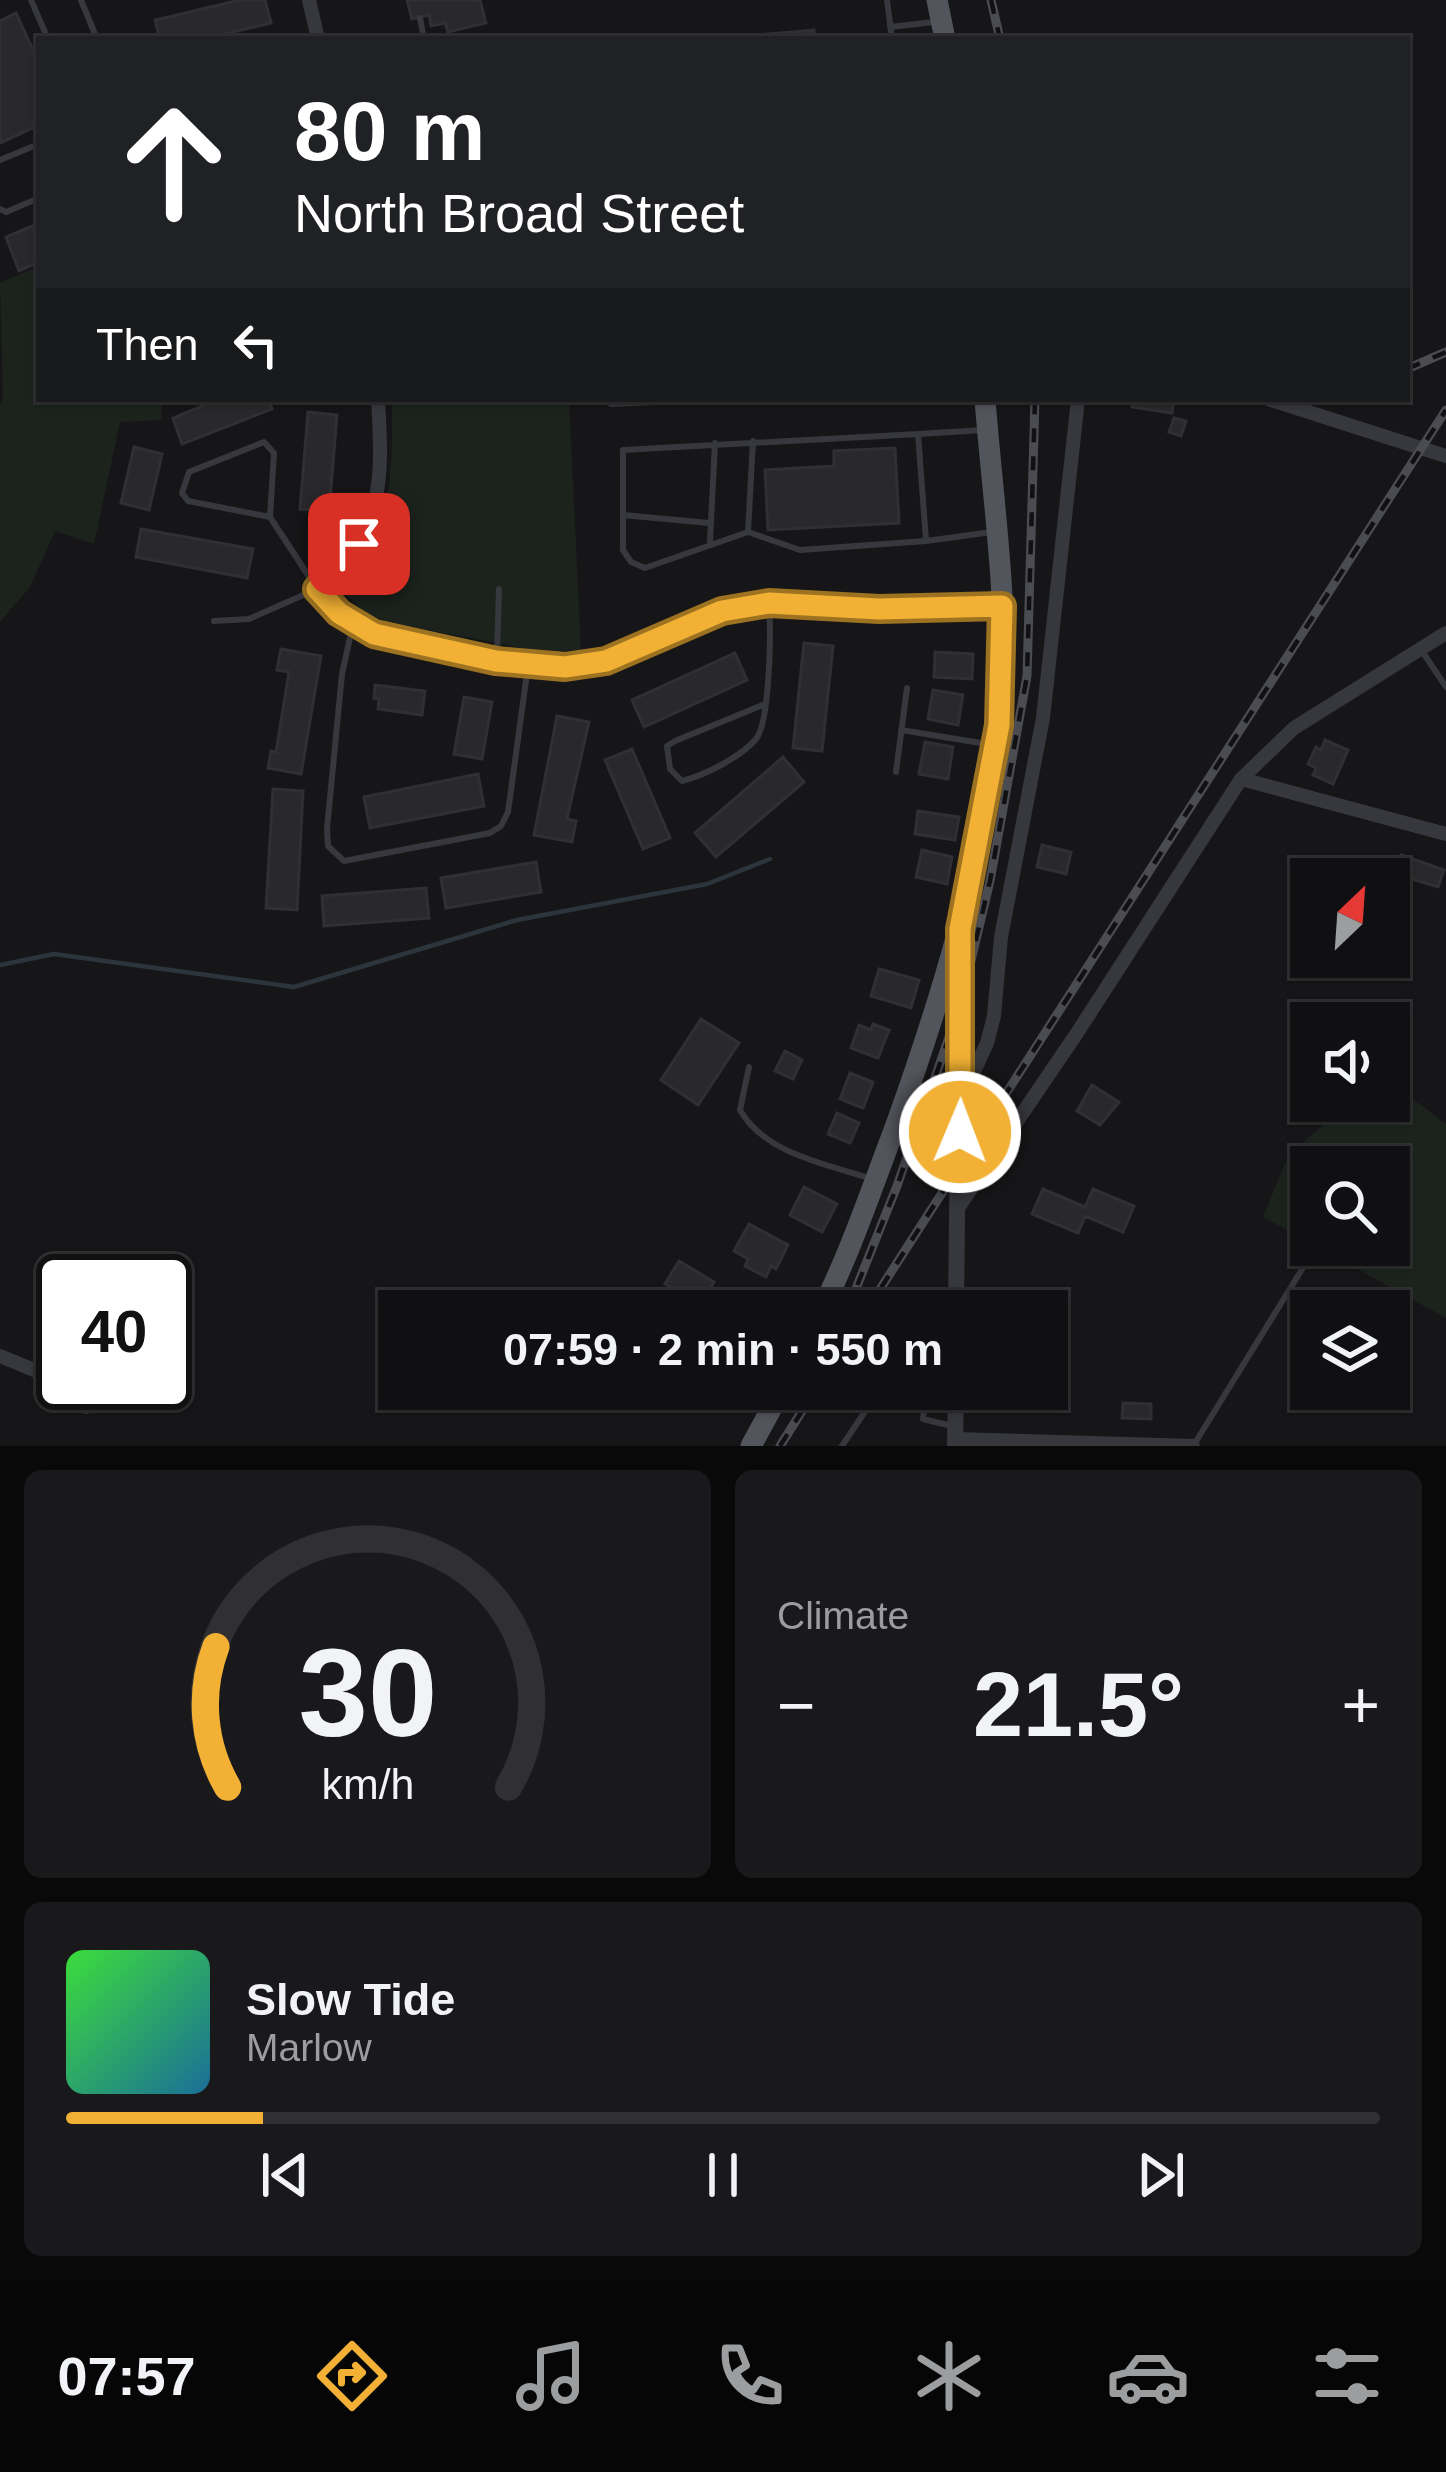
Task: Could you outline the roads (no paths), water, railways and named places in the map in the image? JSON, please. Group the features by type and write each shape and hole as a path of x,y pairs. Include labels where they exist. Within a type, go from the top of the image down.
{"main road":[{"path":"832,1290 934,1020 960,929 995,746 1002,606 986,402"},
{"path":"751,1446 771,1410"}],"street":[{"path":"309,0 317,36"},
{"path":"377,402 379,483 370,524 341,567 317,589 353,624 374,634 496,661 565,667 606,661 722,611 769,603 879,609 1002,606"},
{"path":"961,1100 994,1016 1000,937 1043,718 1078,402"},
{"path":"1277,402 1446,456"},
{"path":"956,1211 1241,779 1294,728 1446,633"},
{"path":"1241,779 1446,834"},
{"path":"956,1290 960,929"},
{"path":"0,1356 36,1371"},
{"path":"956,1437 1193,1446"}],"lane":[{"path":"31,0 47,36"},
{"path":"81,0 97,36"},
{"path":"887,0 892,36"},
{"path":"420,18 421,36"},
{"path":"890,26 941,20"},
{"path":"0,160 36,145"},
{"path":"0,209 5,212 36,199"},
{"path":"611,404 655,402"},
{"path":"988,430 623,450 623,550 638,567 646,568 748,532 800,550 996,531"},
{"path":"918,434 926,541"},
{"path":"748,532 753,441"},
{"path":"214,621 249,619 317,589 270,517 274,453 264,442 189,472 182,493 188,501 270,517"},
{"path":"710,543 715,442"},
{"path":"623,515 711,523"},
{"path":"496,661 500,589"},
{"path":"765,704 668,746 670,769 682,781 700,776 755,741 765,704 769,603"},
{"path":"353,624 342,674 327,829 328,845 344,861 490,833 501,826 508,812 528,666"},
{"path":"1420,648 1446,687"},
{"path":"896,772 907,688"},
{"path":"902,730 995,746"},
{"path":"749,1067 740,1110 749,1126 773,1144 875,1180"},
{"path":"1193,1446 1304,1266"},
{"path":"842,1446 866,1410"},
{"path":"924,1410 923,1419 956,1437"}],"waterway":[{"path":"0,965 54,954 294,987 517,920 707,884 770,859"}],"railway":[{"path":"991,0 999,36"},
{"path":"1410,368 1446,352"},
{"path":"855,1290 961,1003 990,881 1027,676 1035,402"},
{"path":"880,1290 1446,410"},
{"path":"780,1446 803,1410"}]}
